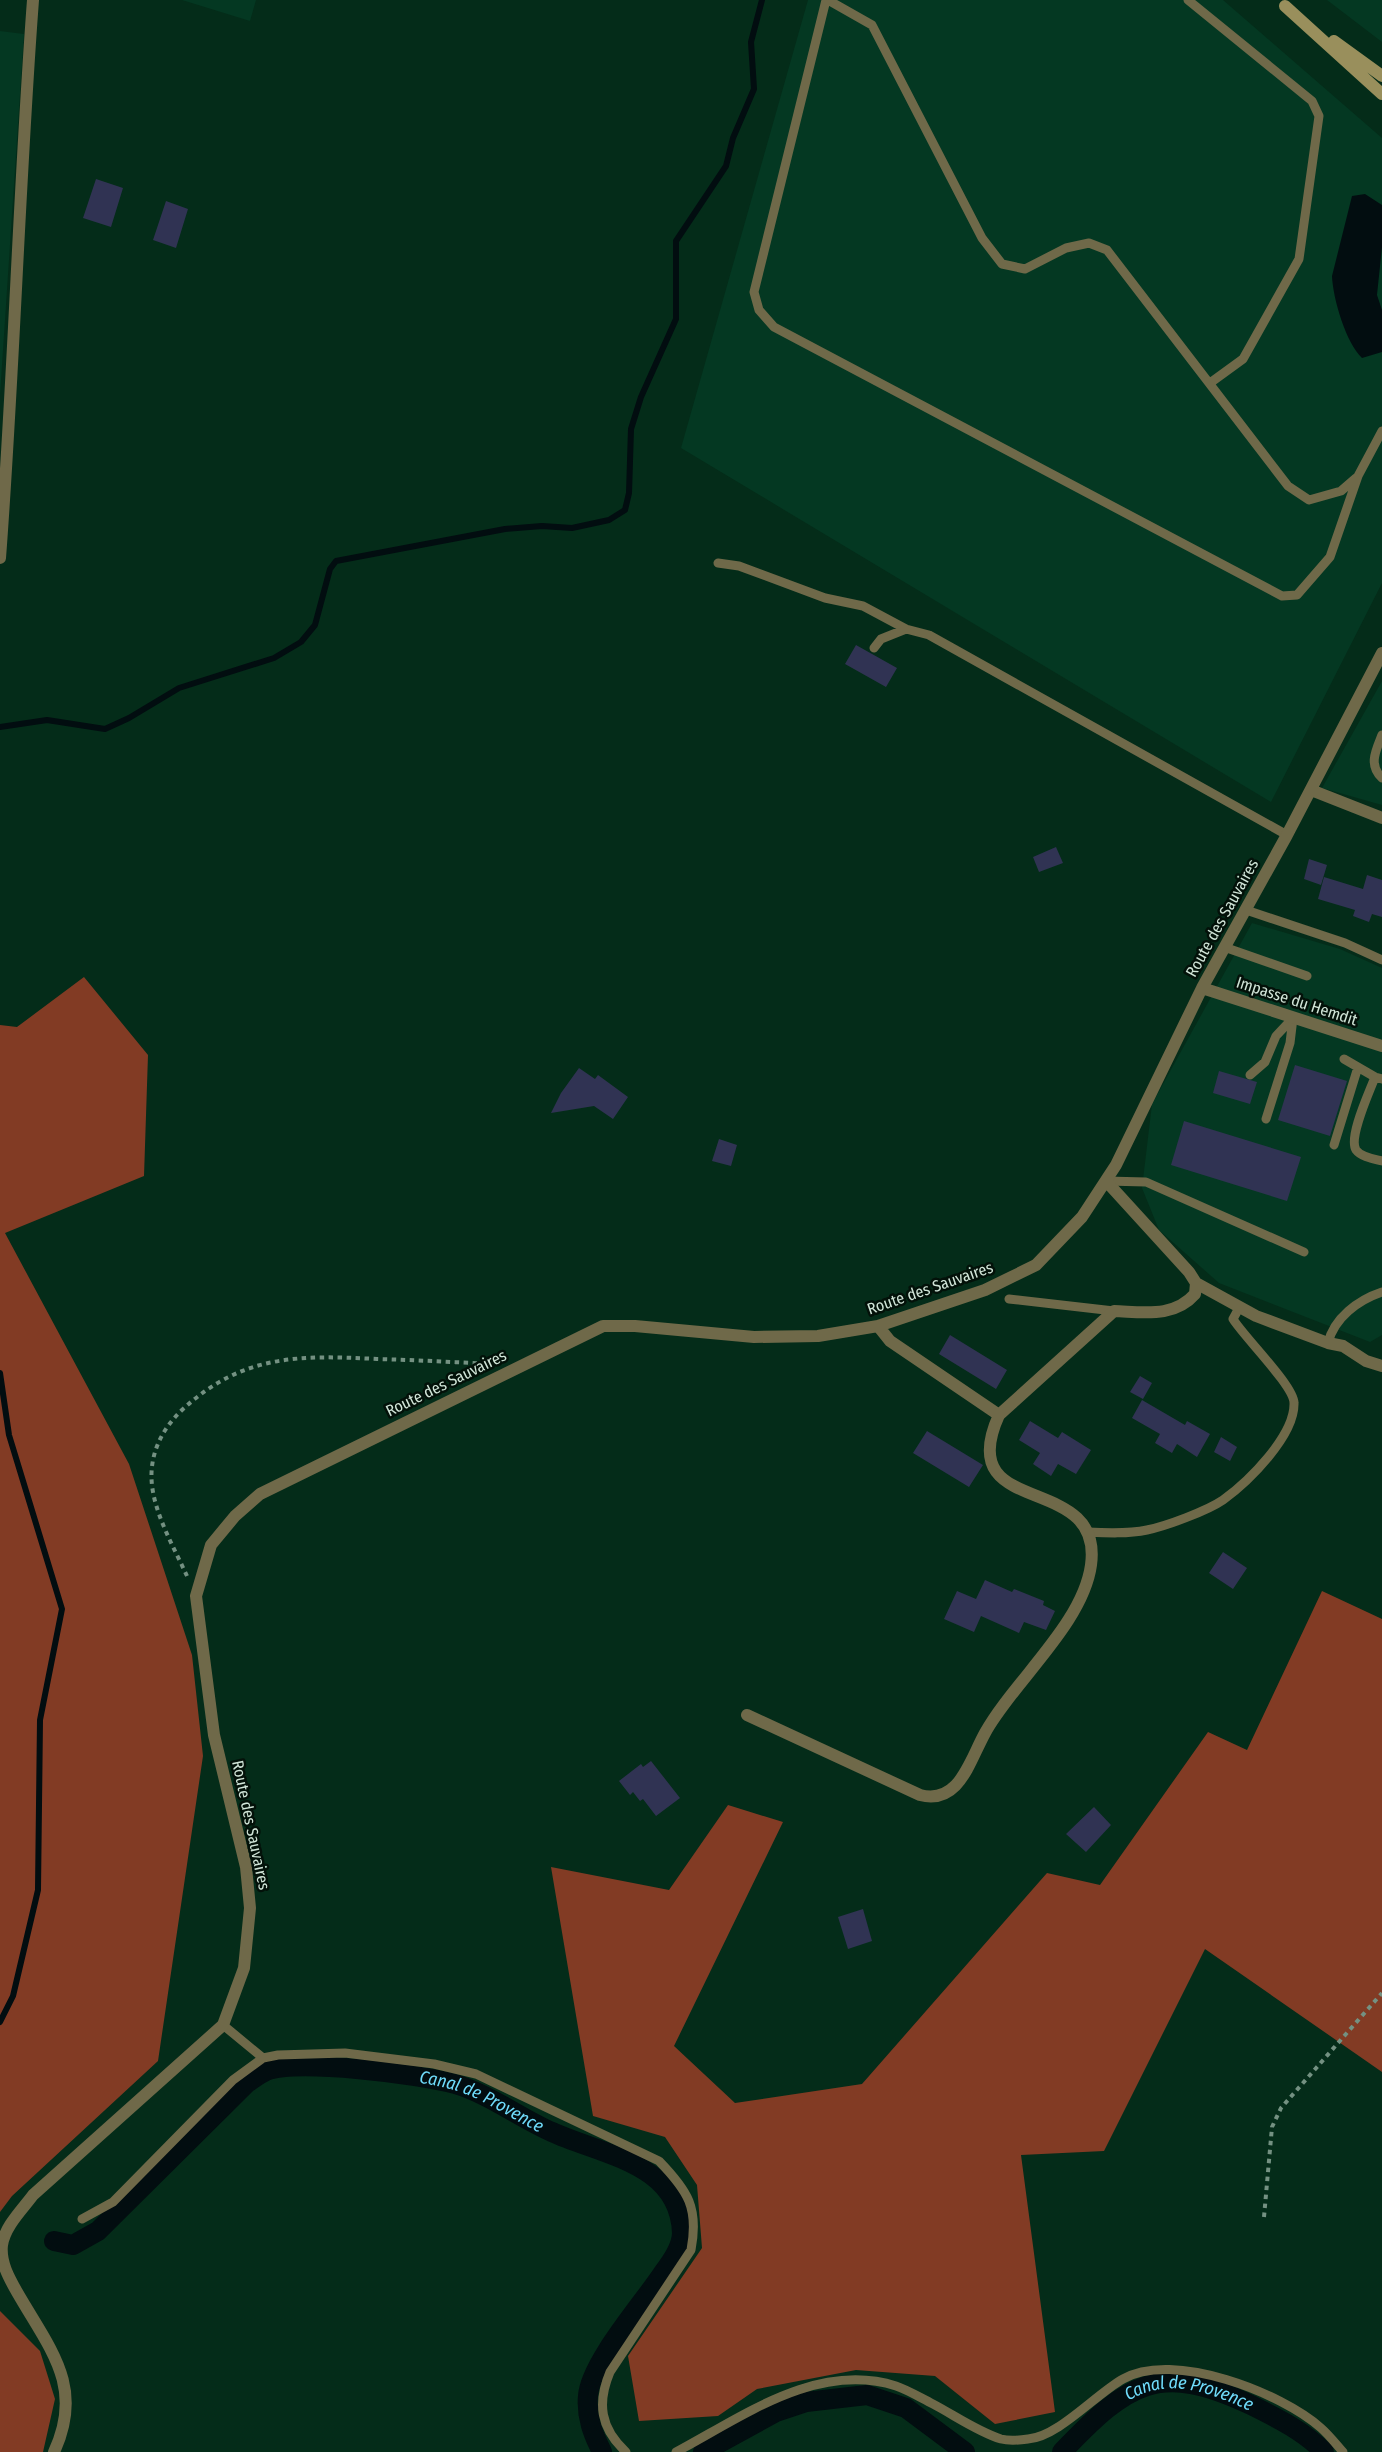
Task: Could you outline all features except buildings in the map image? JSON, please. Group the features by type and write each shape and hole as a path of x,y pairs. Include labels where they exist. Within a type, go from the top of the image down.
{"main road":[{"path":"1281,3 1382,76"},
{"path":"1281,3 1382,94"}],"street":[{"path":"0,558 33,0"},
{"name":"Route des Sauvaires","path":"54,2452 62,2435 66,2410 65,2381 2,2270 2,2246 9,2227 33,2195 223,2025 244,1968 250,1908 246,1867 214,1735 196,1596 211,1545 235,1516 260,1494 518,1365 603,1326 635,1326 765,1337 818,1336 878,1326 986,1290 1036,1265 1082,1217 1106,1180 1202,988 1287,835 1382,653"},
{"path":"1311,790 1382,818"},
{"name":"Impasse du Hemdit","path":"1202,988 1382,1046"},
{"path":"1106,1180 1189,1272 1196,1283 1239,1308 1328,1343 1343,1346 1366,1361 1382,1366"},
{"path":"747,1715 920,1796 932,1798 950,1793 955,1788 996,1712 1041,1660 1084,1589 1092,1557 1088,1532 1081,1518 1072,1511 1011,1485 1001,1477 993,1466 990,1449 993,1426 999,1415 1114,1311 1155,1313 1175,1310 1196,1294 1196,1283"},
{"path":"878,1326 890,1341 999,1415"}],"lane":[{"path":"1358,476 1341,491 1309,500 1288,486 1107,250 1089,243 1066,248 1025,269 1002,264 982,238 872,25 827,0 754,292 759,310 774,327 1282,596 1297,595 1330,557 1358,476 1382,430"},
{"path":"1188,0 1312,101 1319,116 1299,259 1243,359 1210,383"},
{"path":"718,563 739,566 825,597 863,606 906,629 930,635 1287,835"},
{"path":"874,648 881,639 906,629"},
{"path":"1382,735 1373,756 1378,774 1382,778"},
{"path":"1246,910 1346,943 1382,960"},
{"path":"1224,947 1307,976"},
{"path":"1250,1075 1265,1062 1276,1036 1293,1018"},
{"path":"1266,1119 1290,1043 1293,1018"},
{"path":"1344,1059 1379,1078 1353,1137 1355,1149 1361,1155 1382,1161"},
{"path":"1334,1145 1358,1067"},
{"path":"1106,1180 1146,1182 1304,1251"},
{"path":"1328,1343 1337,1322 1369,1296 1382,1292"},
{"path":"1009,1299 1114,1311"},
{"path":"1088,1532 1129,1533 1149,1530 1204,1510 1223,1500 1278,1444 1288,1426 1294,1402 1287,1384 1233,1319 1239,1308"},
{"path":"223,2025 263,2058"},
{"path":"82,2219 113,2202 233,2080 263,2058 345,2053 434,2064 476,2074 660,2160 692,2203 695,2227 691,2250 610,2372 602,2392 603,2418 613,2440 626,2452"},
{"path":"676,2452 786,2393 829,2382 858,2380 896,2386 1002,2439 1031,2439 1056,2428 1126,2377 1149,2370 1180,2368 1206,2373 1276,2401 1321,2428 1343,2452"}],"path":[{"path":"196,1596 171,1542 153,1491 154,1449 171,1420 199,1395 235,1372 274,1360 314,1356 518,1365"},
{"path":"1264,2217 1272,2127 1281,2108 1382,1993"}],"shaded area":[{"path":"182,0 256,0 250,21"},
{"path":"808,0 1223,0 1382,138 1382,583 1271,802 681,448"},
{"path":"1327,0 1382,0 1382,42"},
{"path":"0,31 24,34 0,395"},
{"path":"1365,194 1382,205 1382,247 1377,295 1382,310 1382,352 1362,358 1351,342 1341,320 1332,276 1352,196"},
{"path":"1382,681 1382,805 1322,788"},
{"path":"1252,923 1340,949 1382,968 1382,1335 1370,1342 1219,1283 1159,1230 1142,1188 1152,1104"},
{"path":"84,977 148,1055 144,1176 5,1233 129,1464 192,1655 203,1756 158,2061 12,2196 0,2212 0,1025 17,1027"},
{"path":"1322,1591 1382,1619 1382,2072 1205,1949 1104,2151 1021,2155 1055,2412 995,2424 935,2376 856,2370 757,2389 718,2416 639,2421 628,2356 702,2248 697,2185 665,2137 593,2116 551,1867 669,1890 728,1805 783,1822 674,2046 735,2103 862,2084 1047,1873 1100,1885 1208,1732 1247,1750"},
{"path":"0,2311 40,2351 55,2399 43,2452 0,2452"}],"waterway":[{"path":"0,727 47,720 105,729 129,718 179,688 274,658 301,642 315,625 330,569 336,561 505,529 542,526 572,528 609,520 625,510 629,493 631,429 641,397 676,319 676,241 726,166 733,138 754,89 751,42 762,0"},
{"path":"0,1373 9,1435 62,1609 40,1720 38,1890 13,1996 0,2022"},
{"name":"Canal de Provence","path":"54,2241 73,2245 98,2231 247,2083 266,2071 304,2067 359,2069 438,2080 468,2088 552,2132 635,2165 653,2176 668,2191 678,2210 682,2233 676,2254 619,2333 591,2382 588,2396 589,2418 602,2452"},
{"name":"Canal de Provence","path":"1062,2452 1106,2409 1126,2395 1146,2386 1168,2382 1192,2384 1251,2405 1299,2431 1324,2452"},
{"name":"Canal de Provence","path":"703,2452 776,2412 806,2402 867,2395 906,2408 965,2452"}]}
